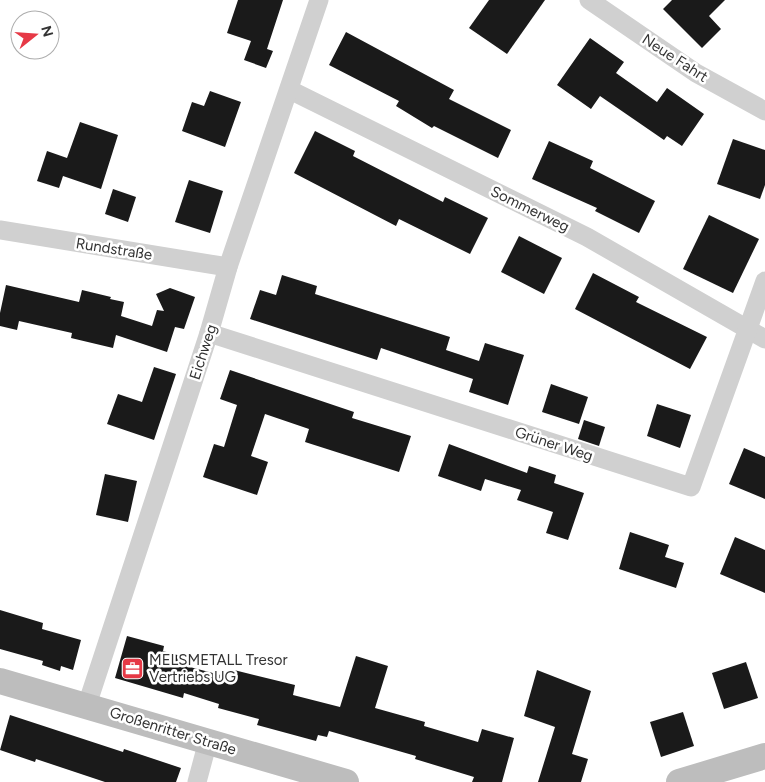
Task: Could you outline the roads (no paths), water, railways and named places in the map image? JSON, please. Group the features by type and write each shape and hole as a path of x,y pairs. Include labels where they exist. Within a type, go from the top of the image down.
{"main road":[{"name":"Großenritter Straße","path":"0,683 87,705 346,782"},
{"path":"679,782 765,756"}],"street":[{"name":"Eichweg","path":"87,705 209,333 228,267 290,90 319,0"},
{"name":"Neue Fahrt","path":"589,0 696,73 765,111"},
{"name":"Sommerweg","path":"290,90 587,237 757,334"},
{"name":"Rundstraße","path":"0,230 228,267"},
{"name":"Grüner Weg","path":"209,333 691,487 757,334 765,281"},
{"path":"197,782 208,742"}],"place":[{"name":"MELSMETALL Tresor Vertriebs UG","path":"133,669"}]}
